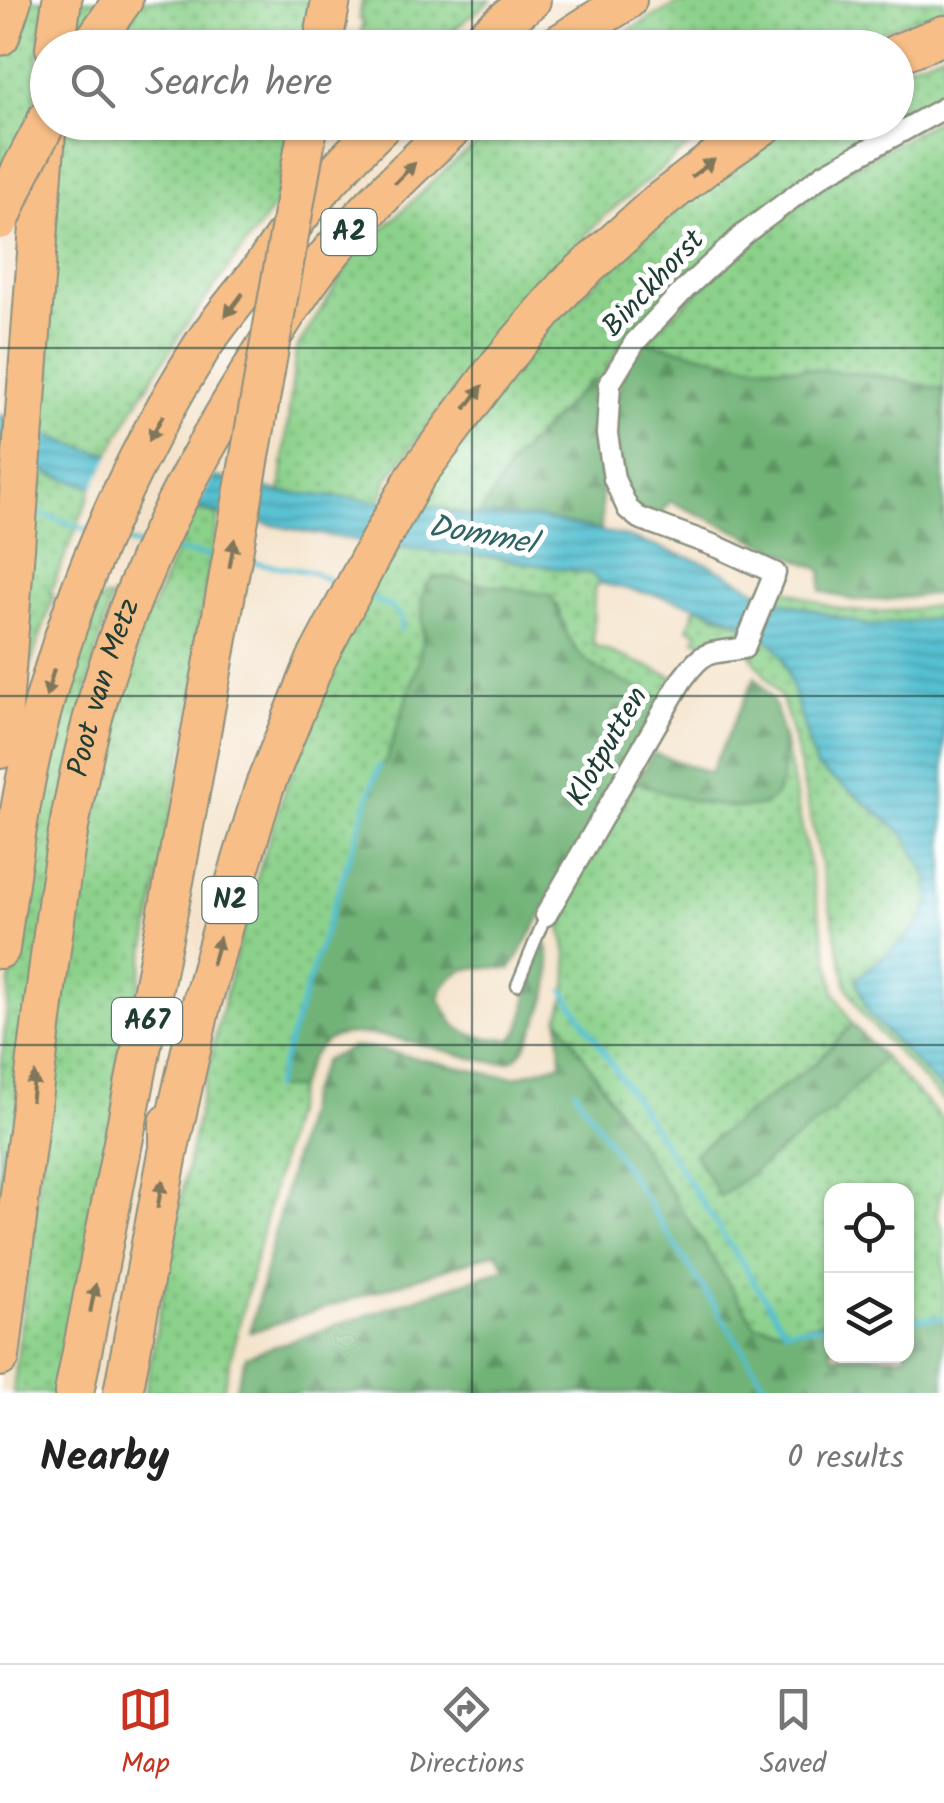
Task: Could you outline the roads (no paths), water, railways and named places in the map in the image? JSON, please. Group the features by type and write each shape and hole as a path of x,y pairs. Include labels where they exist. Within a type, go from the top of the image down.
{"highway":[{"path":"0,36 12,0"},
{"path":"58,30 62,0"},
{"path":"102,30 123,0"},
{"path":"493,30 531,0"},
{"path":"580,30 626,0"},
{"path":"914,47 944,35"},
{"path":"0,220 36,140"},
{"path":"0,749 46,140"},
{"name":"A67","path":"74,1393 176,876 306,140"},
{"name":"Poot van Metz","path":"0,950 30,756 80,590 134,469 204,344 310,202 367,140"},
{"name":"Poot van Metz","path":"0,1357 66,849 85,751 132,599 180,490 304,288 341,241 440,140"},
{"name":"N2","path":"123,1393 192,1040 264,788 316,660 416,476 499,365 566,286 658,203 742,140"},
{"name":"N2","path":"169,1148 170,1044 215,734 216,649"}],"street":[{"name":"Binckhorst","path":"914,124 944,108"},
{"name":"Binckhorst","path":"773,580 718,547 639,518 628,509 614,479 607,434 610,382 635,342 684,289 744,234 824,174 886,140"},
{"name":"Klotputten","path":"546,915 681,682 698,657 744,648 773,580"}],"lane":[{"name":"Klotputten","path":"517,985 546,915"}],"water":[{"name":"Dommel","path":"0,415 89,450 280,492 438,507 450,513 479,516 538,518 627,537 708,564 774,599 868,626 944,618 944,1092 869,1014 856,979 906,938 921,920 930,904 928,877 904,834 816,767 783,657 770,641 750,627 700,606 599,583 593,574 306,532 93,487 0,458"}],"waterway":[{"path":"31,510 91,531"},
{"path":"116,540 139,545"},
{"path":"170,550 218,557"},
{"path":"244,561 312,572 339,585"},
{"path":"368,597 392,608 401,617 401,629"},
{"path":"274,1088 379,766"},
{"path":"564,991 785,1329 824,1326"},
{"path":"575,1090 771,1393"},
{"path":"914,1319 944,1318"}]}
